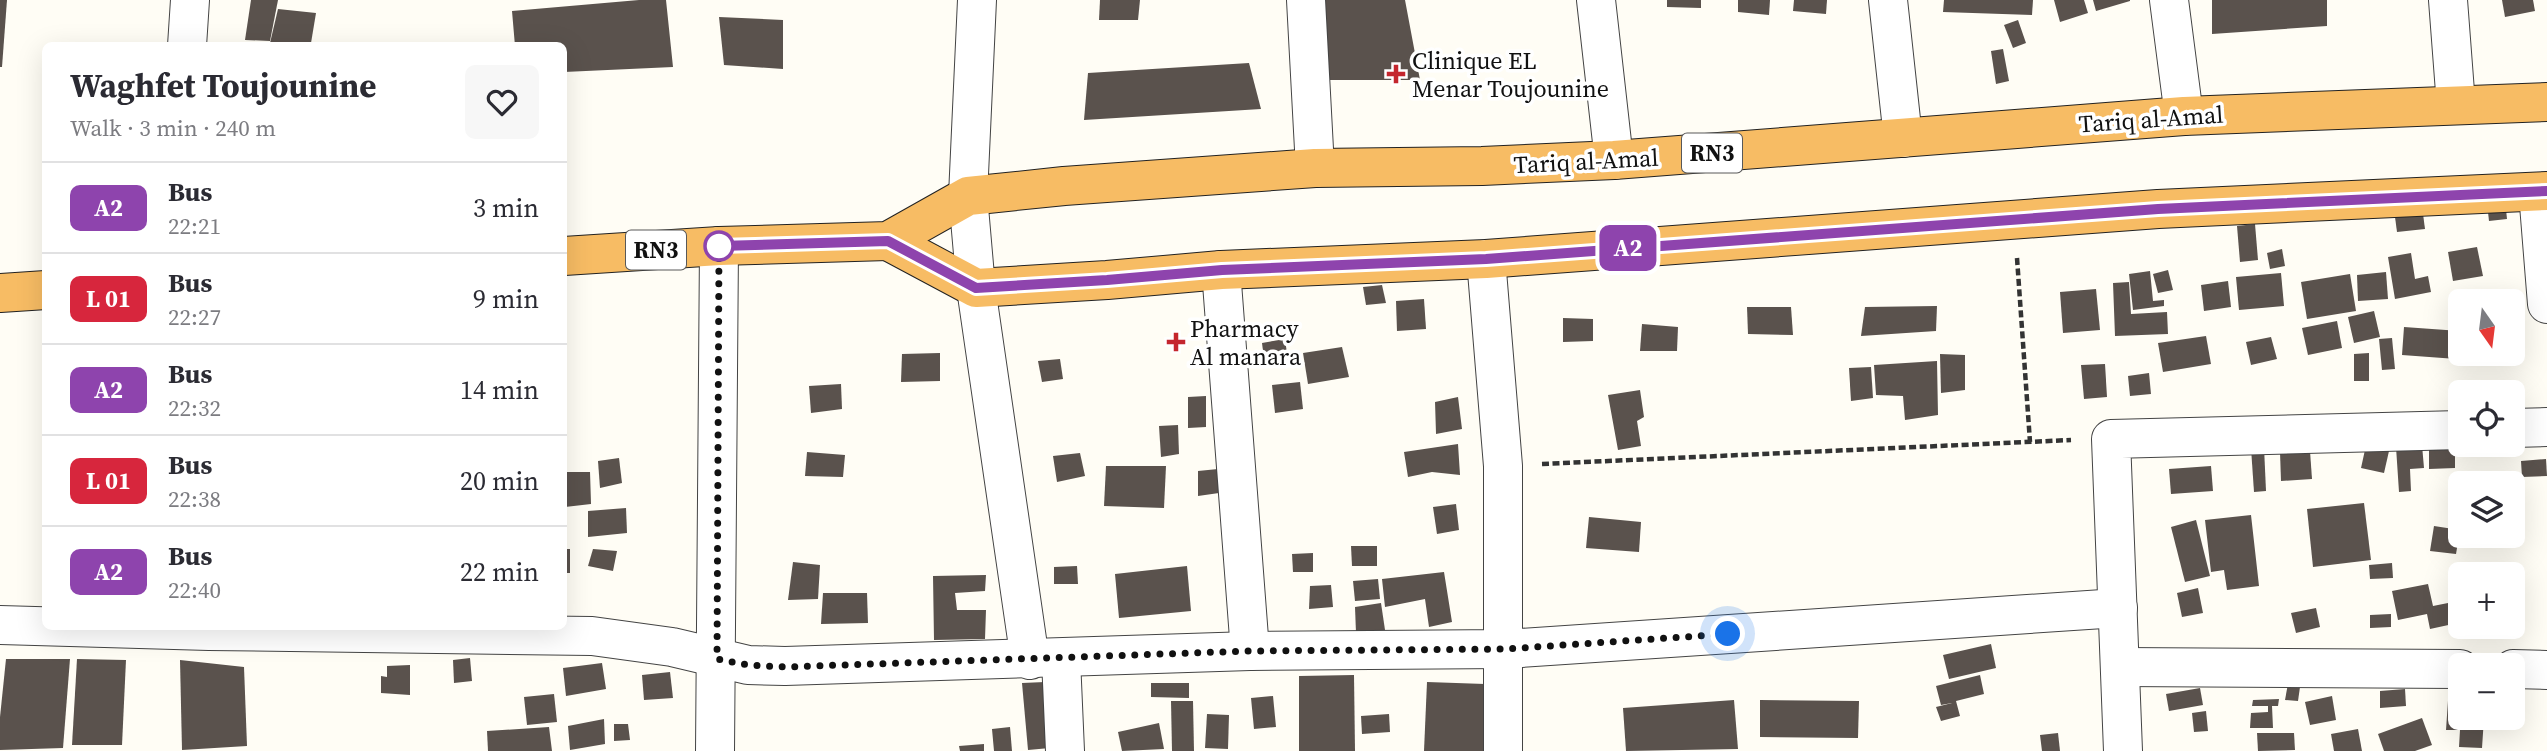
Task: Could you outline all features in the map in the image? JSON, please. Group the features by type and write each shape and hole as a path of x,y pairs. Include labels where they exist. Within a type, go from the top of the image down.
{"highway":[{"name":"Tariq al-Amal","path":"567,256 719,246 888,241 968,197 1064,186 1315,168 1482,166 1614,160 2185,116 2547,102"},
{"path":"976,288 1222,270 1486,259 2158,209 2543,191"},
{"name":"Tariq al-Amal","path":"888,241 976,288"},
{"path":"0,293 42,290"}],"street":[{"path":"187,42 190,0"},
{"path":"977,0 968,197 976,288 1065,751"},
{"path":"1306,0 1315,168"},
{"path":"1595,0 1614,160"},
{"path":"1888,0 1903,138"},
{"path":"2169,0 2185,116"},
{"path":"2448,0 2456,105"},
{"path":"2543,191 2547,304"},
{"path":"715,751 719,246"},
{"path":"1486,259 1503,466 1503,751"},
{"path":"1222,270 1250,651"},
{"path":"2525,428 2547,427"},
{"path":"2123,751 2111,439 2448,430"},
{"path":"264,630 592,636 672,647 748,665 785,667 1250,651 1505,649 2118,608"},
{"path":"0,625 42,626"},
{"path":"2121,667 2448,669"},
{"path":"2525,670 2547,670"}],"path":[{"path":"2014,220 2030,442"},
{"path":"1503,466 2111,439"}],"building":[{"path":"0,0 7,0 2,67 0,67"},
{"path":"251,0 278,0 270,41 245,40"},
{"path":"666,0 673,67 567,72 567,42 515,42 512,11"},
{"path":"1100,0 1140,0 1138,20 1099,20"},
{"path":"1319,0 1405,0 1420,80 1324,80"},
{"path":"1667,0 1701,0 1701,8 1667,7"},
{"path":"1738,0 1770,0 1769,15 1738,12"},
{"path":"1794,0 1827,0 1826,14 1793,11"},
{"path":"1944,0 2033,0 2032,15 1943,12"},
{"path":"2054,0 2084,0 2088,13 2060,22"},
{"path":"2093,0 2130,0 2130,1 2096,11"},
{"path":"2212,0 2327,0 2327,26 2212,34"},
{"path":"2502,0 2533,0 2535,11 2505,17"},
{"path":"278,9 316,13 311,42 270,42"},
{"path":"719,17 783,20 783,69 724,65"},
{"path":"2018,20 2026,43 2013,48 2004,25"},
{"path":"2003,49 2009,81 1996,84 1991,51"},
{"path":"1249,63 1261,109 1084,120 1088,73"},
{"path":"2505,200 2507,219 2489,221 2487,203"},
{"path":"2423,214 2425,229 2397,232 2395,217"},
{"path":"2255,224 2258,260 2240,262 2237,226"},
{"path":"2477,247 2483,276 2453,281 2448,252"},
{"path":"2282,249 2285,266 2270,269 2267,253"},
{"path":"2411,253 2415,279 2428,276 2431,292 2395,299 2388,257"},
{"path":"2168,270 2173,290 2158,293 2153,274"},
{"path":"2150,271 2153,301 2164,300 2164,306 2133,310 2129,274"},
{"path":"2386,272 2388,299 2358,301 2357,275"},
{"path":"2281,273 2284,306 2239,310 2236,277"},
{"path":"2350,274 2356,311 2307,319 2301,282"},
{"path":"2228,281 2231,307 2204,311 2201,285"},
{"path":"2129,282 2131,314 2167,312 2168,334 2115,336 2113,283"},
{"path":"1382,285 1386,303 1366,305 1363,287"},
{"path":"2096,289 2100,330 2063,333 2060,292"},
{"path":"1424,299 1426,329 1397,331 1396,301"},
{"path":"1937,306 1936,331 1861,336 1865,307"},
{"path":"1747,307 1791,307 1793,335 1748,334"},
{"path":"2374,311 2380,337 2354,343 2348,317"},
{"path":"1563,318 1593,319 1593,341 1563,342"},
{"path":"2337,321 2342,348 2308,355 2302,328"},
{"path":"1642,324 1678,327 1677,351 1640,351"},
{"path":"2404,327 2448,330 2448,358 2402,355"},
{"path":"2206,336 2211,364 2163,372 2158,343"},
{"path":"2271,337 2277,359 2251,365 2246,342"},
{"path":"2392,338 2395,369 2382,370 2379,339"},
{"path":"1285,339 1288,361 1265,366 1262,343"},
{"path":"1342,347 1349,377 1308,384 1303,353"},
{"path":"940,353 940,381 901,382 902,354"},
{"path":"2369,353 2369,381 2354,381 2354,354"},
{"path":"1940,354 1965,355 1965,390 1941,393"},
{"path":"1060,359 1063,379 1042,382 1038,361"},
{"path":"1937,361 1938,415 1905,420 1903,396 1876,395 1874,365"},
{"path":"2105,364 2107,397 2084,399 2081,365"},
{"path":"1871,367 1873,398 1851,401 1849,368"},
{"path":"2149,373 2151,394 2130,396 2128,376"},
{"path":"1300,382 1303,409 1275,413 1272,385"},
{"path":"841,384 842,409 811,413 809,386"},
{"path":"1640,390 1644,417 1637,421 1641,446 1618,450 1608,395"},
{"path":"1206,396 1206,427 1188,428 1188,397"},
{"path":"1458,397 1462,429 1436,434 1435,402"},
{"path":"1178,425 1179,454 1161,457 1159,426"},
{"path":"2368,436 2389,451 2384,473 2361,468"},
{"path":"1458,444 1460,475 1432,472 1408,477 1404,452"},
{"path":"2422,445 2424,468 2410,469 2411,491 2399,492 2396,447"},
{"path":"2264,447 2266,491 2254,492 2251,448"},
{"path":"2448,448 2448,457 2455,457 2455,468 2429,469 2429,449"},
{"path":"2310,451 2312,479 2281,481 2280,452"},
{"path":"807,452 845,455 843,477 805,476"},
{"path":"1080,453 1085,476 1057,482 1053,456"},
{"path":"619,458 622,483 600,488 598,461"},
{"path":"2546,459 2547,476 2525,477 2521,461"},
{"path":"1106,466 1166,466 1164,508 1104,506"},
{"path":"2211,466 2213,491 2171,494 2169,469"},
{"path":"1218,469 1219,493 1198,496 1198,471"},
{"path":"567,472 590,472 591,504 567,507"},
{"path":"2364,503 2371,560 2313,567 2307,509"},
{"path":"1456,504 1459,530 1437,534 1433,507"},
{"path":"626,508 627,533 588,537 588,511"},
{"path":"2251,515 2259,586 2227,590 2224,570 2211,572 2205,520"},
{"path":"1589,517 1641,522 1639,552 1586,548"},
{"path":"2196,520 2210,576 2185,582 2171,527"},
{"path":"2434,526 2448,528 2448,548 2457,548 2456,554 2430,551"},
{"path":"1351,546 1377,546 1377,566 1352,566"},
{"path":"567,549 570,549 570,573 567,573"},
{"path":"593,549 617,551 613,571 588,566"},
{"path":"1313,553 1313,572 1293,572 1292,554"},
{"path":"793,562 820,565 818,599 788,600"},
{"path":"2392,563 2393,578 2370,579 2369,565"},
{"path":"1077,566 1078,584 1054,584 1054,567"},
{"path":"1187,566 1191,611 1119,618 1115,574"},
{"path":"1444,572 1452,622 1429,627 1425,599 1385,607 1382,579"},
{"path":"986,575 985,591 955,593 957,610 986,610 985,639 934,640 933,576"},
{"path":"1378,579 1380,599 1355,601 1353,581"},
{"path":"2428,584 2433,606 2448,603 2448,625 2430,629 2427,614 2398,620 2392,591"},
{"path":"1331,585 1333,607 1309,609 1310,586"},
{"path":"2198,588 2203,613 2182,617 2177,593"},
{"path":"823,593 867,593 868,623 821,624"},
{"path":"1381,603 1385,630 1356,633 1355,607"},
{"path":"2316,608 2320,627 2296,633 2291,613"},
{"path":"2391,614 2391,627 2370,628 2370,615"},
{"path":"1991,644 1996,668 1949,679 1943,655"},
{"path":"470,658 472,681 454,683 453,660"},
{"path":"6,659 70,659 63,748 0,750 0,717"},
{"path":"77,659 126,660 122,745 72,745"},
{"path":"180,660 244,667 247,746 182,750"},
{"path":"602,663 606,689 566,696 563,668"},
{"path":"410,665 410,695 381,693 381,676 387,677 387,666"},
{"path":"670,672 673,698 644,700 642,675"},
{"path":"1354,675 1355,751 1299,751 1299,676"},
{"path":"1980,675 1984,694 1956,701 1960,716 1941,721 1936,707 1952,703 1941,705 1936,686"},
{"path":"2289,678 2301,680 2298,701 2285,700"},
{"path":"1045,682 1050,748 1028,750 1022,683"},
{"path":"1427,682 1485,684 1483,751 1424,751"},
{"path":"1151,683 1189,683 1189,698 1151,697"},
{"path":"2200,688 2203,705 2169,711 2166,694"},
{"path":"2405,689 2406,706 2380,708 2380,691"},
{"path":"554,694 557,722 527,725 524,697"},
{"path":"1273,696 1276,727 1254,729 1251,698"},
{"path":"2332,696 2336,720 2310,725 2305,702"},
{"path":"2279,699 2278,706 2272,706 2273,728 2250,728 2251,713 2268,712 2268,706 2252,706 2253,700"},
{"path":"1734,700 1738,749 1626,751 1623,708"},
{"path":"1760,700 1859,701 1858,738 1760,737"},
{"path":"1171,701 1193,701 1194,751 1172,751"},
{"path":"2206,711 2208,731 2194,732 2192,713"},
{"path":"1207,714 1229,715 1228,749 1205,748"},
{"path":"1389,714 1390,732 1362,734 1361,716"},
{"path":"2422,718 2432,745 2415,751 2384,751 2378,734"},
{"path":"604,719 605,744 570,750 568,726"},
{"path":"1159,723 1164,749 1122,751 1118,732"},
{"path":"614,724 628,724 630,740 614,741"},
{"path":"549,727 552,751 488,751 487,731"},
{"path":"1010,727 1012,751 994,751 992,729"},
{"path":"2358,729 2362,751 2334,751 2331,734"},
{"path":"2460,730 2483,730 2482,748 2459,747"},
{"path":"2058,733 2060,751 2042,751 2040,735"},
{"path":"2257,733 2294,733 2295,750 2258,751"},
{"path":"984,744 984,751 960,751 959,746"}],"bus line":[{"name":"A2","path":"719,246 888,241 976,288 1222,270 1486,259 2158,209 2547,191"}],"place":[{"name":"Clinique EL Menar Toujounine","path":"1396,74"},
{"name":"Pharmacy Al manara","path":"1176,342"}],"route":[{"path":"719,246 717,659 748,665 785,667 1250,651 1505,649 1728,634"}]}
